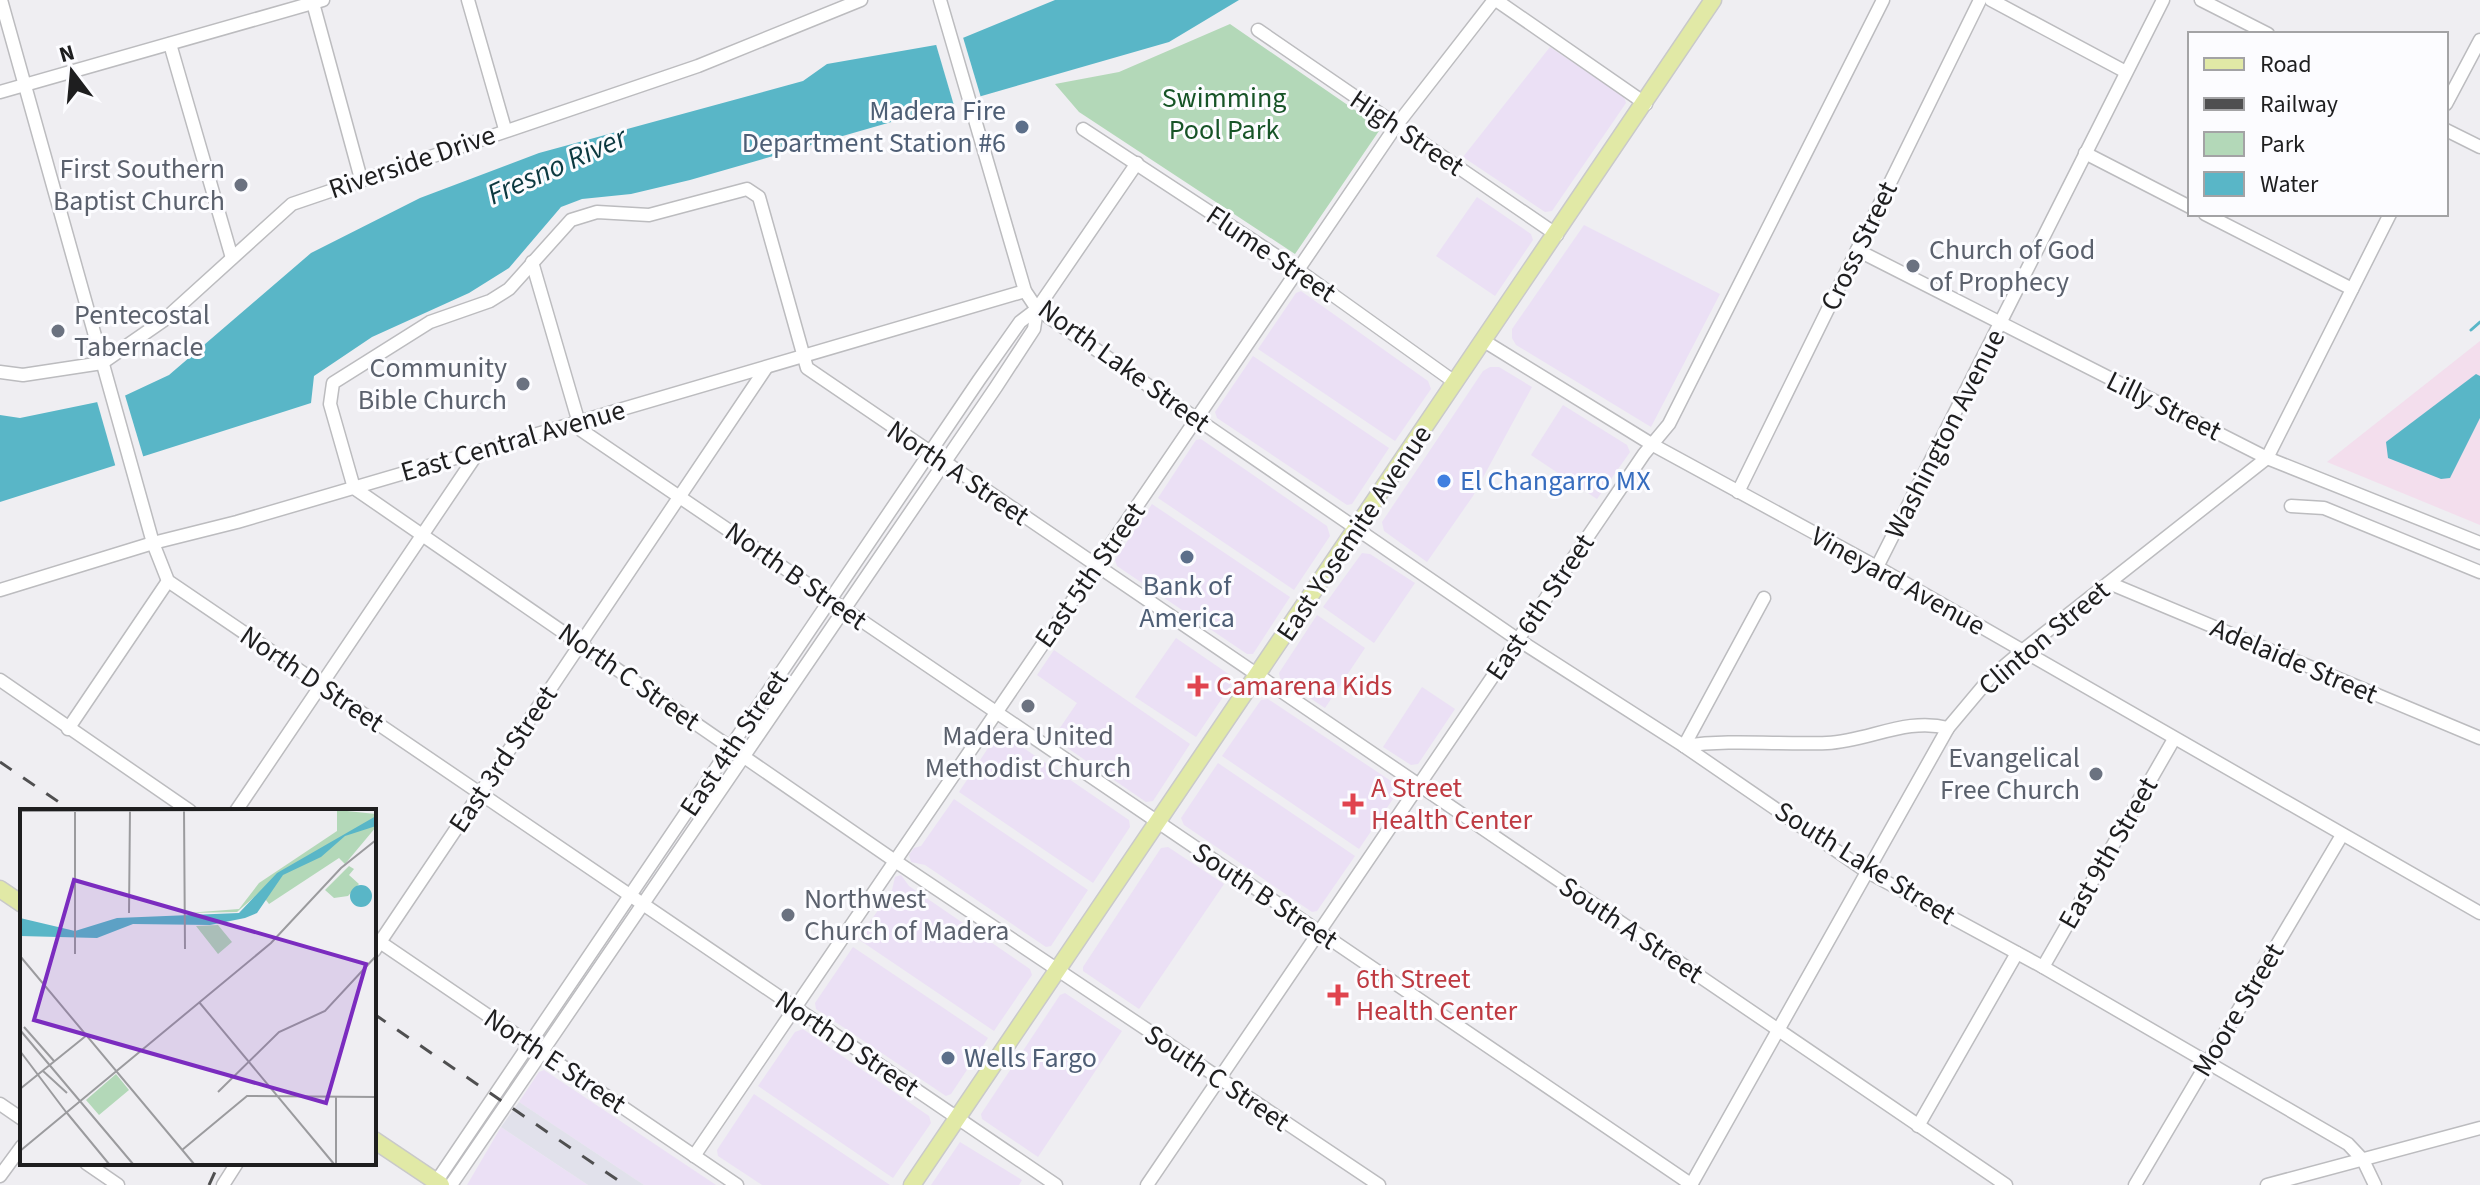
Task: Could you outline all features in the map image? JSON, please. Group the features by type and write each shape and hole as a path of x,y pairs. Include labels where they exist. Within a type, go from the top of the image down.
{"main road":[{"name":"East Yosemite Avenue","path":"912,1185 955,1117 1646,104 1713,0"},
{"path":"0,889 20,903"},
{"path":"376,1141 440,1184"}],"street":[{"path":"1,0 108,387 153,543 168,581 68,729"},
{"path":"468,0 505,129"},
{"name":"Riverside Drive","path":"0,372 23,375 102,363 164,320 292,204 505,129 698,66 861,0"},
{"name":"North Lake Street","path":"940,0 1025,291 1037,309 1356,529"},
{"path":"1495,0 1646,104"},
{"name":"East 5th Street","path":"694,1156 1396,126 1495,0"},
{"name":"East 6th Street","path":"1147,1185 1517,639 1669,424 1883,0"},
{"name":"Cross Street","path":"1738,492 1980,0"},
{"path":"1991,0 2126,72"},
{"name":"Washington Avenue","path":"1877,567 2163,0"},
{"path":"2201,0 2264,32"},
{"path":"0,92 318,1 361,179"},
{"name":"High Street","path":"1258,30 1557,235"},
{"path":"2448,101 2474,66 2480,40"},
{"path":"170,44 232,258"},
{"name":"Flume Street","path":"1083,129 1298,270 1456,383"},
{"path":"2448,131 2480,147"},
{"path":"2085,153 2188,206"},
{"name":"East 4th Street","path":"440,1184 530,1044 1020,322 1037,309 1137,163"},
{"name":"North A Street","path":"532,262 558,231 583,215 597,212 649,215 747,189 759,197 807,368 1256,677"},
{"path":"2209,216 2352,289"},
{"name":"Clinton Street","path":"1691,1185 1948,728 1990,678 2267,458 2389,216"},
{"name":"Lilly Street","path":"1857,250 2267,458 2480,543"},
{"path":"354,488 330,404 333,383 345,372 430,322 490,301 509,289 532,262"},
{"path":"532,262 578,422"},
{"name":"East Central Avenue","path":"0,590 1025,291"},
{"name":"East 4th Street","path":"440,1184 541,1052 845,610 1034,329 1037,309"},
{"name":"Vineyard Avenue","path":"1484,341 1653,445 1877,567 2480,913"},
{"name":"East 3rd Street","path":"376,944 766,368"},
{"name":"North B Street","path":"578,422 581,430 1156,822"},
{"path":"237,809 479,451"},
{"name":"North C Street","path":"354,488 1057,970"},
{"path":"2291,506 2324,508 2480,572"},
{"name":"South Lake Street","path":"1356,529 1517,639 1684,746 1866,871 2043,967 2348,1144 2363,1160 2375,1185"},
{"name":"North D Street","path":"168,581 1056,1185"},
{"name":"Adelaide Street","path":"2109,583 2480,738"},
{"path":"1684,746 1764,598"},
{"name":"South A Street","path":"1256,677 2006,1185"},
{"path":"0,680 187,809"},
{"path":"1684,746 1721,741 1848,741 1919,723 1948,728"},
{"name":"East 9th Street","path":"2043,967 2174,739"},
{"name":"South B Street","path":"1156,822 1318,933 1405,987 1691,1185"},
{"name":"Moore Street","path":"2135,1185 2342,835"},
{"name":"North E Street","path":"376,944 737,1185"},
{"path":"1918,1126 2017,953"},
{"name":"South C Street","path":"1057,970 1379,1185"},
{"path":"0,1104 20,1118"},
{"path":"2267,1185 2480,1128"},
{"path":"0,1176 20,1149"},
{"path":"89,1165 118,1185"},
{"path":"223,1185 236,1165"}],"shaded area":[{"path":"1550,47 1624,97 1626,103 1552,211 1545,212 1463,157"},
{"path":"1477,197 1531,234 1533,240 1495,296 1436,256"},
{"path":"1584,225 1720,294 1651,427 1516,345 1512,338 1512,329"},
{"path":"1301,291 1428,381 1431,389 1395,441 1258,349 1296,293"},
{"path":"2480,341 2480,525 2327,462"},
{"path":"1253,356 1389,448 1352,504 1347,505 1217,418 1215,412"},
{"path":"1499,367 1532,387 1473,496 1427,562 1384,531 1382,522 1483,371"},
{"path":"1563,405 1627,445 1630,452 1597,499 1531,455"},
{"path":"1201,439 1327,526 1330,536 1294,590 1158,498 1196,440"},
{"path":"1152,504 1290,597 1253,654 1247,654 1117,566 1115,560"},
{"path":"1362,553 1370,554 1415,583 1374,643 1323,607"},
{"path":"1317,615 1365,648 1325,708 1280,678 1279,673"},
{"path":"1176,638 1230,675 1233,682 1196,737 1135,697"},
{"path":"1054,650 1190,744 1153,801 1146,802 1053,738 1077,703 1037,675"},
{"path":"1422,687 1455,709 1418,764 1411,765 1383,747"},
{"path":"1268,699 1397,785 1397,793 1359,849 1222,756 1261,700"},
{"path":"1003,734 1129,820 1130,827 1093,883 959,792 996,736"},
{"path":"1218,763 1355,856 1317,911 1312,912 1184,825 1181,818"},
{"path":"954,799 1088,890 1051,946 1046,947 925,865 911,862 909,855 914,848 921,846"},
{"path":"1168,847 1224,884 1139,1009 1083,971 1083,967 1161,848"},
{"path":"901,875 909,886 1030,969 1032,975 994,1031 858,939 892,890 895,877"},
{"path":"853,947 988,1038 951,1094 946,1096 816,1009 815,1003"},
{"path":"1065,993 1122,1031 1038,1157 982,1119 981,1114 1060,995"},
{"path":"803,1029 929,1116 931,1123 893,1178 758,1086 795,1032"},
{"path":"544,1070 716,1185 644,1185 519,1102 539,1072"},
{"path":"754,1094 890,1185 762,1185 718,1156 717,1150"},
{"path":"519,1102 644,1185 588,1185 501,1127"},
{"path":"501,1127 588,1185 467,1185"},
{"path":"960,1142 1022,1180 1019,1185 931,1185"}],"green space":[{"name":"Swimming Pool Park","path":"1230,24 1381,128 1295,254 1079,112 1055,84 1119,72"}],"water":[{"name":"Fresno River","path":"1055,0 1239,0 1169,42 690,180 631,194 582,199 561,207 509,268 469,293 372,337 314,376 311,403 0,502 0,415 20,418 122,397 169,375 311,253 420,198 539,153 803,81 827,64 953,42"},
{"path":"2476,374 2480,376 2480,418 2450,478 2441,479 2388,458 2386,442"}],"pier":[{"path":"962,34 982,101 955,109 935,41"},
{"path":"124,392 144,459 116,468 96,398"}],"waterway":[{"path":"2471,330 2480,322"}],"railway":[{"path":"0,762 69,809"},
{"path":"376,1015 625,1185"},
{"path":"209,1185 218,1165"}],"place":[{"name":"Madera Fire Department Station #6","path":"1022,127"},
{"name":"First Southern Baptist Church","path":"241,185"},
{"name":"Church of God of Prophecy","path":"1913,266"},
{"name":"Pentecostal Tabernacle","path":"58,331"},
{"name":"Community Bible Church","path":"523,384"},
{"name":"El Changarro MX","path":"1444,481"},
{"name":"Bank of America","path":"1187,557"},
{"name":"Camarena Kids","path":"1198,686"},
{"name":"Madera United Methodist Church","path":"1028,706"},
{"name":"Evangelical Free Church","path":"2096,774"},
{"name":"A Street Health Center","path":"1353,804"},
{"name":"Northwest Church of Madera","path":"788,915"},
{"name":"6th Street Health Center","path":"1338,995"},
{"name":"Wells Fargo","path":"948,1058"}]}
